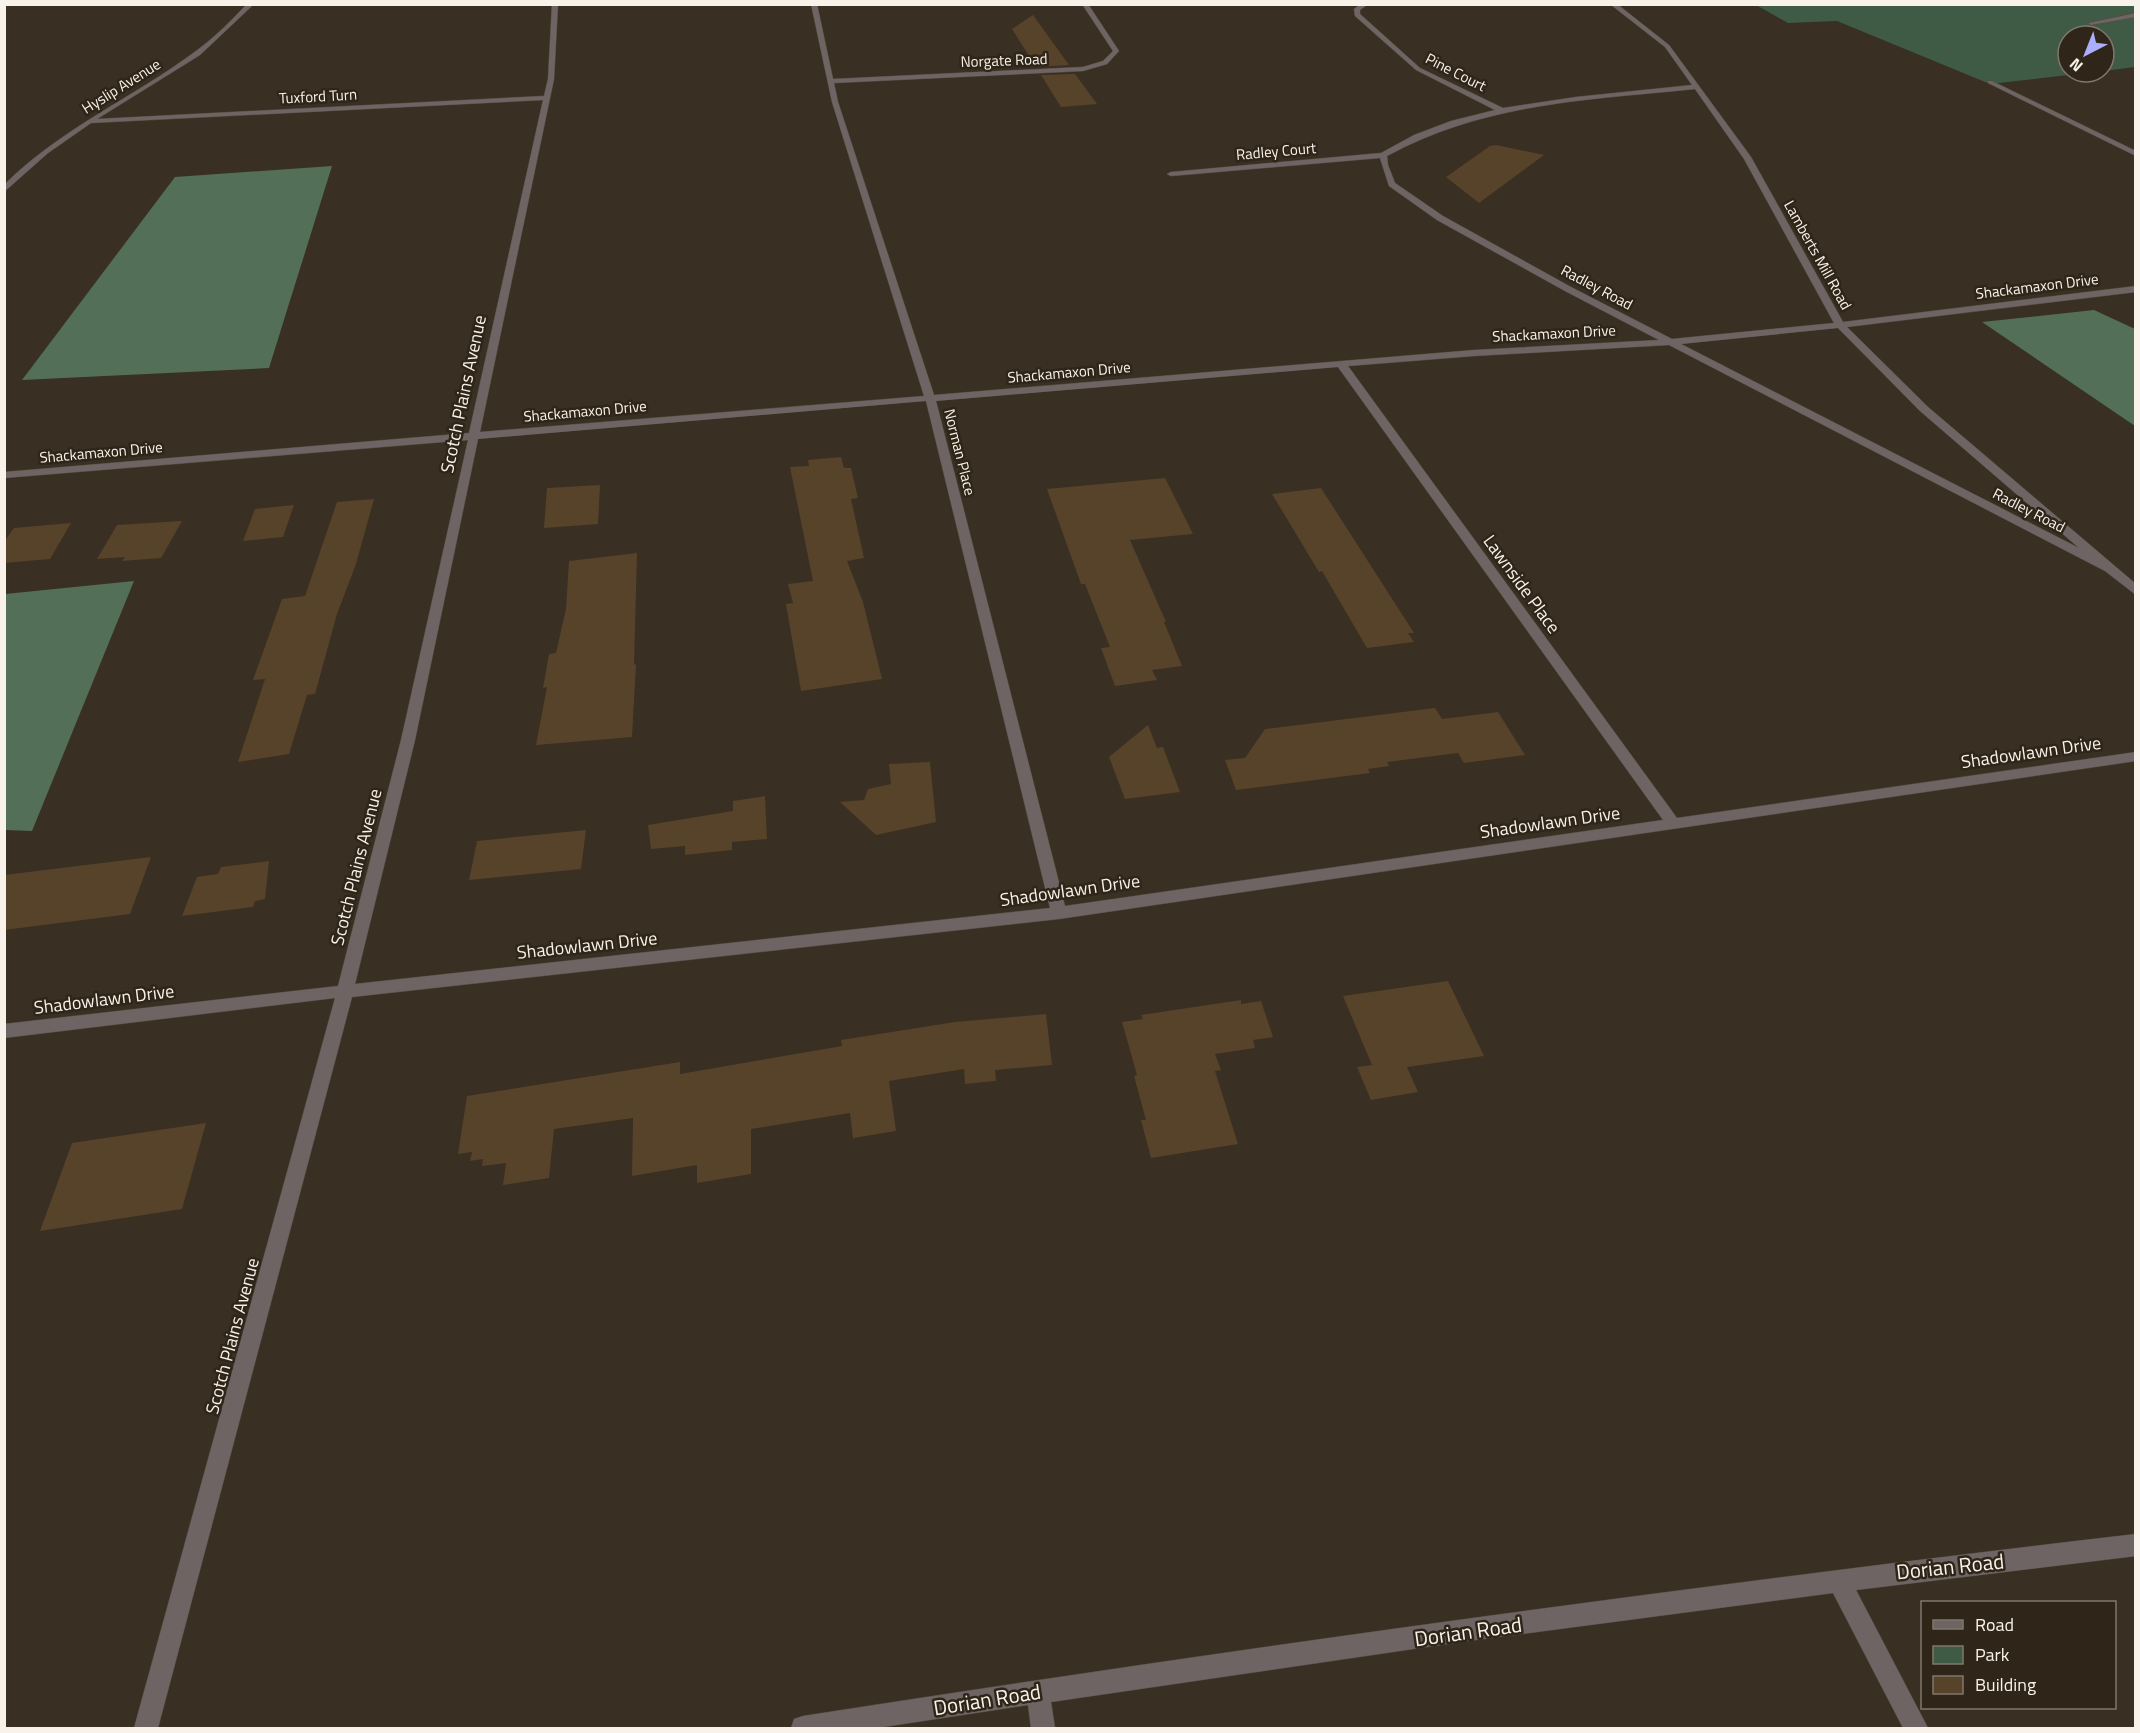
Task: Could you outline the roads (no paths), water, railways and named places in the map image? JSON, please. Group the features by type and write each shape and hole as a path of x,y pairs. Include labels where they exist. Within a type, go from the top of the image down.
{"street":[{"name":"Hyslip Avenue","path":"4,190 18,175 52,147 190,59 224,32 251,4"},
{"name":"Scotch Plains Avenue","path":"146,1728 345,990 408,740 551,79 555,4"},
{"name":"Norman Place","path":"814,4 838,113 938,419 1059,913"},
{"name":"Norgate Road","path":"830,81 1091,68 1109,62 1116,51 1085,4"},
{"name":"Lamberts Mill Road","path":"1613,4 1667,46 1748,159 1840,325 1924,409 2136,591"},
{"name":"Pine Court","path":"1364,5 1357,9 1357,15 1418,69 1501,110"},
{"path":"2091,23 2136,15"},
{"path":"1990,82 2136,154"},
{"path":"1383,155 1404,141 1448,123 1501,110 1696,87"},
{"name":"Tuxford Turn","path":"91,121 546,98"},
{"name":"Radley Court","path":"1171,174 1383,155"},
{"name":"Radley Road","path":"1383,155 1392,184 1440,218 1669,342 2109,568"},
{"name":"Shackamaxon Drive","path":"4,475 1474,353 1669,342 1840,325 2136,289"},
{"name":"Lawnside Place","path":"1341,364 1674,824"},
{"name":"Shadowlawn Drive","path":"4,1030 345,990 1059,913 2136,756"},
{"name":"Dorian Road","path":"803,1728 1038,1691 1838,1579 2136,1545"},
{"path":"1838,1579 1916,1728"},
{"path":"1038,1691 1042,1728"}]}
